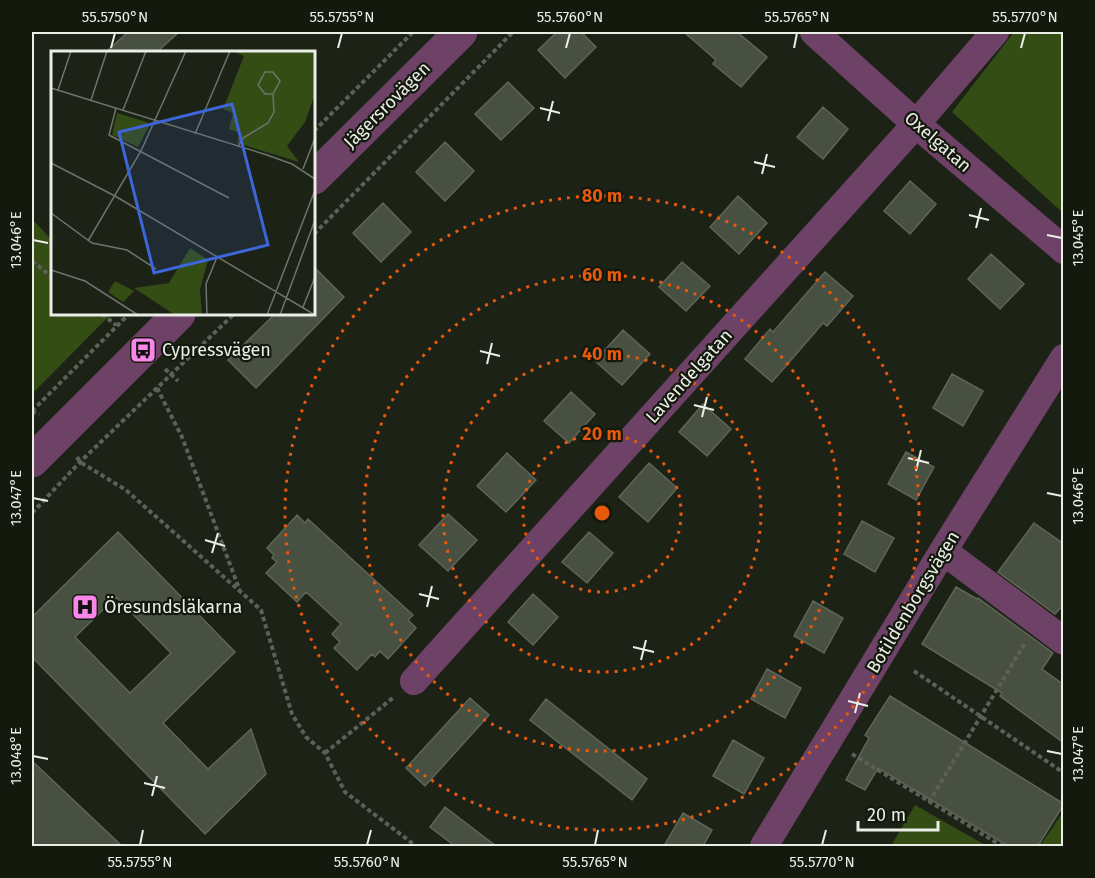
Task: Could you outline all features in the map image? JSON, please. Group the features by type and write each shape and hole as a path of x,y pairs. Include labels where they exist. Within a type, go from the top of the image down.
{"street":[{"name":"Jägersrovägen","path":"315,177 461,32"},
{"name":"Oxelgatan","path":"814,32 916,124 1064,250"},
{"name":"Lavendelgatan","path":"414,681 916,124 995,32"},
{"path":"32,461 178,315"},
{"name":"Botildenborgsvägen","path":"764,846 1064,358"},
{"path":"943,552 1064,641"}],"path":[{"path":"315,130 413,32"},
{"path":"315,233 513,32"},
{"path":"32,261 51,276"},
{"path":"103,315 117,325"},
{"path":"32,411 128,315"},
{"path":"32,513 80,462 233,315"},
{"path":"159,362 177,381"},
{"path":"158,388 182,437 240,592"},
{"path":"62,430 80,462 126,490 261,610 292,714 299,728 325,753 345,792 416,846"},
{"path":"929,802 1038,622"},
{"path":"914,670 1064,772"},
{"path":"325,753 414,681"},
{"path":"850,753 1002,846"}],"green space":[{"path":"1014,32 1063,32 1063,213 952,112"},
{"path":"32,219 51,239 51,315 110,315 32,394"},
{"path":"915,805 987,846 891,846"},
{"path":"1063,812 1063,846 1040,846"}],"building":[{"path":"128,32 179,32 158,51 107,51"},
{"path":"557,32 581,32 596,47 565,78 538,50"},
{"path":"684,32 737,32 767,57 741,87 713,64 716,60"},
{"path":"508,82 534,108 501,140 475,114"},
{"path":"823,107 848,129 823,159 797,137"},
{"path":"445,142 474,171 445,201 416,172"},
{"path":"910,181 936,204 910,234 884,211"},
{"path":"738,196 767,223 739,254 710,227"},
{"path":"383,203 411,232 381,262 353,233"},
{"path":"991,254 1024,284 1000,309 968,279"},
{"path":"682,262 710,286 686,311 659,287"},
{"path":"315,268 344,297 256,388 228,360 274,315 315,315"},
{"path":"825,272 853,296 827,326 823,323 772,382 745,359 770,329 773,332"},
{"path":"623,330 650,354 622,385 595,361"},
{"path":"952,374 983,391 963,426 933,408"},
{"path":"571,392 595,414 569,443 544,421"},
{"path":"703,404 731,429 707,456 679,432"},
{"path":"906,452 934,467 916,500 888,484"},
{"path":"507,453 536,480 506,512 477,486"},
{"path":"649,463 677,488 648,522 619,497"},
{"path":"448,514 477,540 448,571 419,545"},
{"path":"297,515 305,523 308,519 413,615 408,620 416,628 388,659 380,651 375,657 372,654 357,670 334,648 340,642 332,634 341,624 306,592 297,602 266,573 277,562 267,548"},
{"path":"862,521 894,538 875,572 844,554"},
{"path":"1034,523 1064,544 1064,604 1055,614 998,572"},
{"path":"118,532 235,652 163,723 208,769 251,729 266,774 205,834 32,657 32,617","holes":["116,597 171,653 130,693 75,637"]},
{"path":"589,532 613,553 587,583 562,562"},
{"path":"956,587 978,598 1053,653 1042,669 1064,685 1064,743 1000,696 1002,693 922,644"},
{"path":"533,594 558,617 533,645 508,622"},
{"path":"813,601 843,618 824,653 794,636"},
{"path":"767,669 801,688 785,718 751,699"},
{"path":"890,696 1064,804 1038,846 1008,846 878,768 865,790 846,780 869,738 865,735"},
{"path":"470,698 489,715 425,786 406,768"},
{"path":"546,699 647,779 632,800 530,720"},
{"path":"733,740 764,758 744,794 713,776"},
{"path":"32,761 122,846 32,846"},
{"path":"445,807 496,846 455,846 430,827"},
{"path":"683,813 712,830 703,846 664,846"}],"place":[{"name":"Cypressvägen","path":"143,350"},
{"name":"Öresundsläkarna","path":"85,607"}]}
